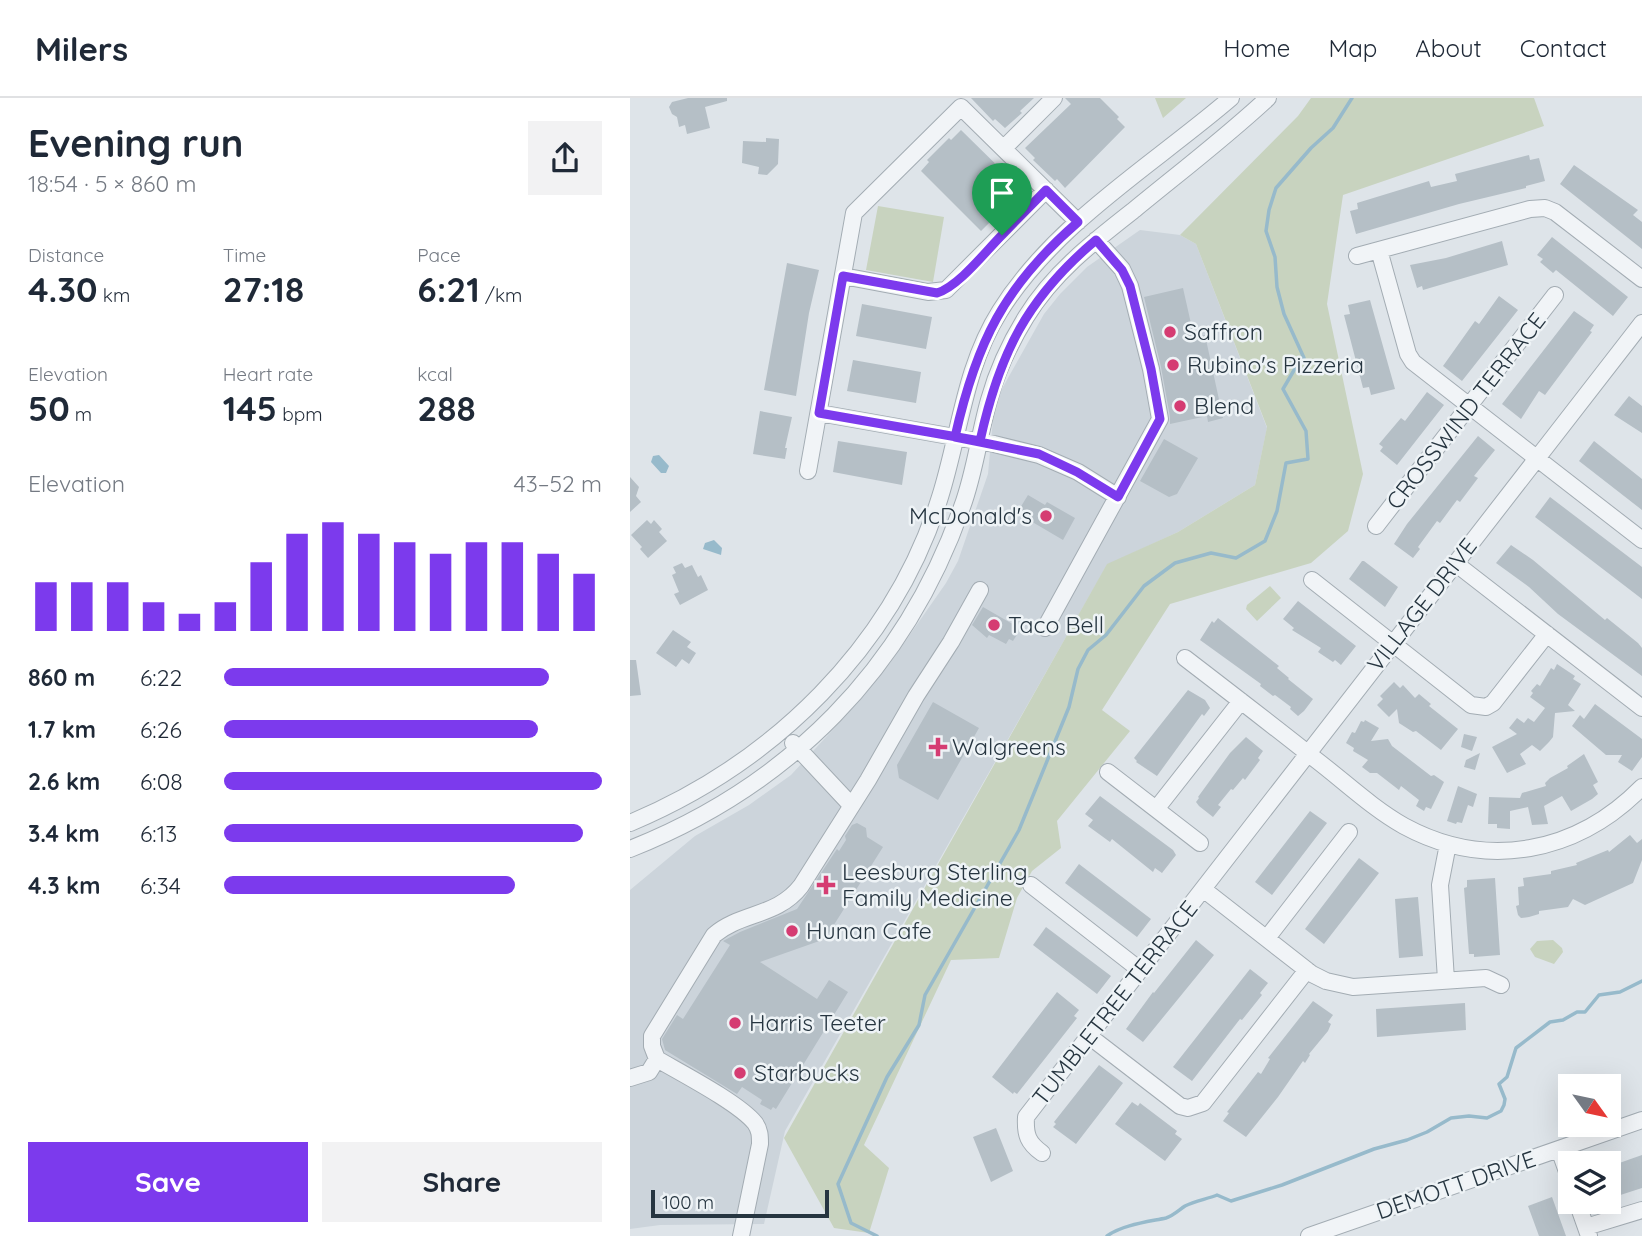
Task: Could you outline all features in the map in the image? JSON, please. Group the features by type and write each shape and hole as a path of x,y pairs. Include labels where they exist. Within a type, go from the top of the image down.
{"street":[{"path":"1004,148 1054,98"},
{"path":"630,822 701,789 752,755 783,731 840,673 879,622 929,527 940,497 970,377 998,314 1031,267 1052,245 1231,98"},
{"path":"630,849 710,813 773,771 840,711 902,632 919,604 952,535 972,476 995,382 1012,341 1044,290 1096,240 1268,98"},
{"path":"808,471 854,213 961,107 1078,222"},
{"path":"843,276 928,292 946,290 1046,190"},
{"path":"1357,256 1530,209 1545,208 1555,212 1642,279"},
{"path":"1045,628 1160,419 1146,347 1130,286 1122,270 1096,240"},
{"path":"1379,250 1408,354 1418,366 1642,540"},
{"name":"CROSSWIND TERRACE","path":"1377,526 1555,295"},
{"name":"VILLAGE DRIVE","path":"1203,889 1642,323"},
{"path":"819,413 1039,454 1118,497"},
{"path":"1455,563 1642,708"},
{"path":"1312,580 1392,645 1471,705 1478,707 1493,703 1547,634"},
{"path":"630,1078 649,1072 657,1059 652,1036 714,935 723,928 792,898 852,805 980,590"},
{"path":"1185,658 1402,824 1448,844 1483,851 1507,851 1546,845 1569,838 1607,818 1642,787"},
{"path":"1157,808 1241,701"},
{"path":"783,731 852,805"},
{"path":"1108,772 1200,843"},
{"path":"1267,938 1349,832"},
{"path":"1446,980 1440,885 1448,844"},
{"path":"1031,885 1140,970"},
{"path":"1203,889 1307,970 1326,981 1353,986 1486,978 1500,985"},
{"name":"TUMBLETREE TERRACE","path":"1042,1153 1030,1144 1025,1132 1026,1117 1203,889"},
{"path":"1089,1036 1180,1106 1196,1107 1203,1103 1307,970"},
{"path":"657,1059 734,1106 756,1124 760,1133 760,1144 741,1236"},
{"name":"DEMOTT DRIVE","path":"1309,1236 1642,1120"},
{"path":"1581,1214 1588,1232 1642,1210"}],"shaded area":[{"path":"1140,230 1180,235 1196,244 1267,428 1255,485 1178,532 1107,565 785,1131 764,1224 660,1225 630,1229 630,890 695,836 749,805 791,775 862,698 890,663 946,583 958,561 988,474 993,419 999,394 1044,314 1087,267"}],"green space":[{"path":"1155,98 1186,98 1163,118"},
{"path":"1311,98 1534,98 1544,126 1343,195 1327,304 1363,474 1348,531 1311,563 1170,604 1102,710 1130,731 1057,821 1061,848 1032,871 1017,898 999,958 951,960 864,1145 889,1168 869,1233 834,1228 784,1138 1107,564 1178,532 1255,485 1267,427 1196,244 1180,235 1298,116"},
{"path":"878,206 944,217 933,282 866,270"},
{"path":"1270,586 1281,598 1257,621 1246,609 1247,605"},
{"path":"1553,940 1563,952 1554,964 1535,957 1530,949 1537,941"}],"water":[{"path":"659,455 669,466 666,473 661,473 651,462 653,456"},
{"path":"714,540 722,548 721,555 703,549 705,543"}],"building":[{"path":"688,98 727,98 727,101 705,107 710,128 687,134 685,125 679,127 677,117 669,107 672,102"},
{"path":"971,98 1034,98 1005,128 995,119 993,121"},
{"path":"1065,98 1100,98 1125,127 1065,188 1033,160 1035,158 1025,148 1071,104"},
{"path":"961,130 1022,190 992,225 990,222 981,231 921,171 929,162 927,160"},
{"path":"766,138 779,139 778,164 767,175 758,174 759,167 742,163 743,141 766,142"},
{"path":"1529,155 1530,160 1539,158 1545,181 1356,234 1350,211 1358,209 1357,203 1429,181 1431,187 1457,181 1455,174"},
{"path":"1574,165 1638,210 1633,215 1642,222 1642,249 1560,184"},
{"path":"1552,237 1628,297 1613,316 1556,270 1553,273 1540,262 1543,259 1537,255"},
{"path":"1502,241 1508,265 1423,290 1422,286 1417,288 1410,265 1446,258"},
{"path":"787,263 819,270 809,313 796,396 764,390"},
{"path":"1183,288 1194,337 1205,335 1223,418 1208,422 1207,416 1170,424 1161,367 1144,297"},
{"path":"1499,296 1518,310 1462,381 1443,366 1475,321 1479,324"},
{"path":"1370,300 1395,389 1371,395 1369,387 1363,388 1344,315 1350,314 1348,305"},
{"path":"862,304 932,317 926,349 856,336"},
{"path":"1574,311 1594,325 1590,331 1592,332 1545,395 1539,391 1521,419 1502,404"},
{"path":"853,360 921,372 916,403 847,391"},
{"path":"1427,392 1444,405 1397,465 1380,451 1383,447 1379,444 1401,418 1405,421"},
{"path":"1629,396 1642,406 1642,433 1614,415"},
{"path":"760,411 792,417 785,459 753,454"},
{"path":"1478,436 1495,450 1474,476 1478,478 1460,502 1457,500 1440,523 1437,521 1413,558 1394,544"},
{"path":"1164,439 1198,458 1177,494 1169,497 1140,481"},
{"path":"838,441 907,452 902,485 833,472"},
{"path":"1594,441 1642,479 1642,510 1579,461"},
{"path":"630,477 639,487 636,496 641,502 630,512"},
{"name":"McDonald's","path":"1028,495 1075,518 1063,540 1017,513"},
{"path":"1550,497 1642,567 1642,599 1535,517"},
{"path":"647,520 651,524 654,520 667,541 648,558 631,535"},
{"path":"1511,545 1638,643 1642,648 1642,676 1558,614 1529,587 1496,563"},
{"path":"1362,561 1398,587 1385,607 1349,579"},
{"path":"682,563 685,568 692,565 698,577 701,575 708,590 680,605 674,594 679,592 672,575 676,573 673,567"},
{"path":"1298,601 1356,646 1341,665 1318,652 1321,648 1292,630 1294,628 1283,619"},
{"name":"Taco Bell","path":"983,607 1016,626 1014,631 1018,633 1013,641 1009,639 1006,644 989,635 987,638 972,625"},
{"path":"1218,618 1279,666 1277,668 1288,679 1313,699 1304,711 1298,716 1291,707 1200,640 1212,621 1214,623"},
{"path":"673,630 691,642 687,647 696,653 689,664 682,659 676,667 656,653"},
{"path":"630,660 636,660 641,695 630,696"},
{"path":"1557,664 1575,676 1573,679 1581,684 1568,705 1575,711 1555,713 1553,737 1540,751 1532,745 1520,754 1526,764 1507,773 1492,747 1517,734 1509,728 1517,718 1524,723 1528,718 1534,722 1545,708 1530,697 1533,693 1531,691 1537,684 1540,686 1551,668 1554,670"},
{"path":"1394,682 1400,688 1403,685 1415,698 1419,694 1431,704 1429,706 1458,729 1441,750 1416,731 1413,732 1399,723 1397,709 1389,717 1377,705 1383,699 1380,696"},
{"path":"1188,690 1205,700 1210,708 1204,716 1202,714 1157,776 1134,758"},
{"name":"Walgreens","path":"933,702 979,728 938,800 899,778 897,765"},
{"path":"1595,704 1642,739 1642,757 1632,771 1618,762 1622,755 1606,755 1572,726 1580,715 1584,719"},
{"path":"1365,720 1379,728 1371,741 1388,739 1392,746 1431,776 1434,775 1444,782 1431,809 1426,807 1424,811 1416,806 1419,800 1401,786 1399,790 1377,773 1370,773 1362,767 1368,760 1346,743 1361,721"},
{"path":"1464,734 1477,737 1472,751 1461,747"},
{"path":"1246,737 1263,751 1258,758 1260,760 1245,780 1243,778 1231,789 1218,805 1221,807 1213,817 1196,802 1198,797 1230,753"},
{"path":"1480,753 1475,770 1464,767 1466,760"},
{"path":"1584,754 1598,782 1593,785 1598,794 1592,799 1571,811 1562,796 1544,806 1548,824 1532,825 1528,807 1510,811 1510,829 1488,824 1489,797 1520,798 1522,793 1546,786 1545,783 1550,778 1568,768 1567,766"},
{"path":"1458,786 1477,794 1473,807 1468,805 1462,823 1456,824 1447,821"},
{"path":"1100,796 1173,850 1176,855 1162,873 1155,868 1153,872 1112,839 1110,842 1088,826 1093,820 1085,814"},
{"path":"1310,811 1327,823 1272,895 1255,882"},
{"path":"857,823 866,828 867,837 883,847 825,939 760,962 817,999 829,980 848,992 776,1109 773,1107 771,1110 760,1104 762,1100 742,1087 737,1094 665,1050 662,1039 677,1015 683,1019 730,945 723,941 797,909 837,849 839,851 852,825"},
{"path":"1630,835 1637,843 1642,839 1642,860 1633,883 1585,905 1573,899 1568,907 1539,911 1539,914 1529,917 1521,918 1518,915 1518,887 1524,886 1523,878 1551,874 1551,871 1577,865 1576,863 1608,850 1609,852"},
{"path":"1359,858 1379,873 1324,944 1305,929"},
{"path":"1079,864 1151,919 1137,937 1065,883"},
{"path":"1495,878 1500,955 1474,957 1474,954 1469,954 1464,888 1467,887 1467,880"},
{"path":"1418,897 1423,956 1399,958 1395,899"},
{"path":"1046,927 1111,976 1097,994 1033,945"},
{"path":"1196,940 1214,955 1143,1042 1126,1029"},
{"path":"1250,969 1268,983 1260,993 1262,995 1192,1081 1173,1067"},
{"path":"1057,992 1079,1010 1074,1016 1077,1018 1017,1094 1013,1094 992,1077"},
{"path":"1313,1001 1333,1015 1328,1022 1331,1024 1328,1031 1246,1137 1223,1121 1229,1113 1227,1112 1258,1072 1261,1074 1270,1059 1268,1058"},
{"path":"1465,1003 1466,1030 1377,1037 1376,1009"},
{"path":"1099,1065 1123,1083 1076,1144 1053,1127 1056,1124 1054,1122"},
{"path":"1132,1102 1138,1106 1140,1103 1177,1131 1175,1134 1182,1139 1165,1161 1115,1124"},
{"path":"996,1128 1013,1171 991,1182 973,1137"},
{"path":"1642,1155 1642,1188 1621,1195 1621,1162"},
{"path":"1552,1197 1566,1236 1539,1236 1528,1206"}],"waterway":[{"path":"877,1236 851,1223 838,1184 887,1077 919,1025 925,995 1019,830 1069,707 1078,669 1088,650 1106,635 1144,586 1175,563 1211,553 1236,558 1265,541 1277,511 1286,463 1308,459 1306,431 1283,389 1300,360 1304,358 1284,314 1277,287 1275,257 1266,231 1276,188 1311,148 1333,128 1352,98"},
{"path":"1107,1236 1127,1227 1169,1217 1185,1206 1217,1195 1231,1201 1282,1185 1374,1149 1407,1140 1451,1118 1487,1118 1501,1111 1504,1105 1505,1099 1499,1084 1507,1077 1516,1048 1550,1022 1563,1020 1577,1012 1585,1012 1599,995 1620,992 1642,981"}],"place":[{"name":"Saffron","path":"1170,332"},
{"name":"Rubino's Pizzeria","path":"1173,365"},
{"name":"Blend","path":"1180,406"},
{"name":"McDonald's","path":"1046,516"},
{"name":"Taco Bell","path":"994,625"},
{"name":"Walgreens","path":"938,747"},
{"name":"Leesburg Sterling Family Medicine","path":"826,885"},
{"name":"Hunan Cafe","path":"792,931"},
{"name":"Harris Teeter","path":"735,1023"},
{"name":"Starbucks","path":"740,1073"}],"route":[{"path":"1002,235 946,290 937,293 843,276 819,413 955,437 980,441 995,382 1026,316 1063,269 1096,240 1122,270 1130,286 1144,337 1160,419 1118,497 1077,472 1039,454 955,437 970,377 998,314 1031,267 1078,222 1046,190 1002,235"}]}
